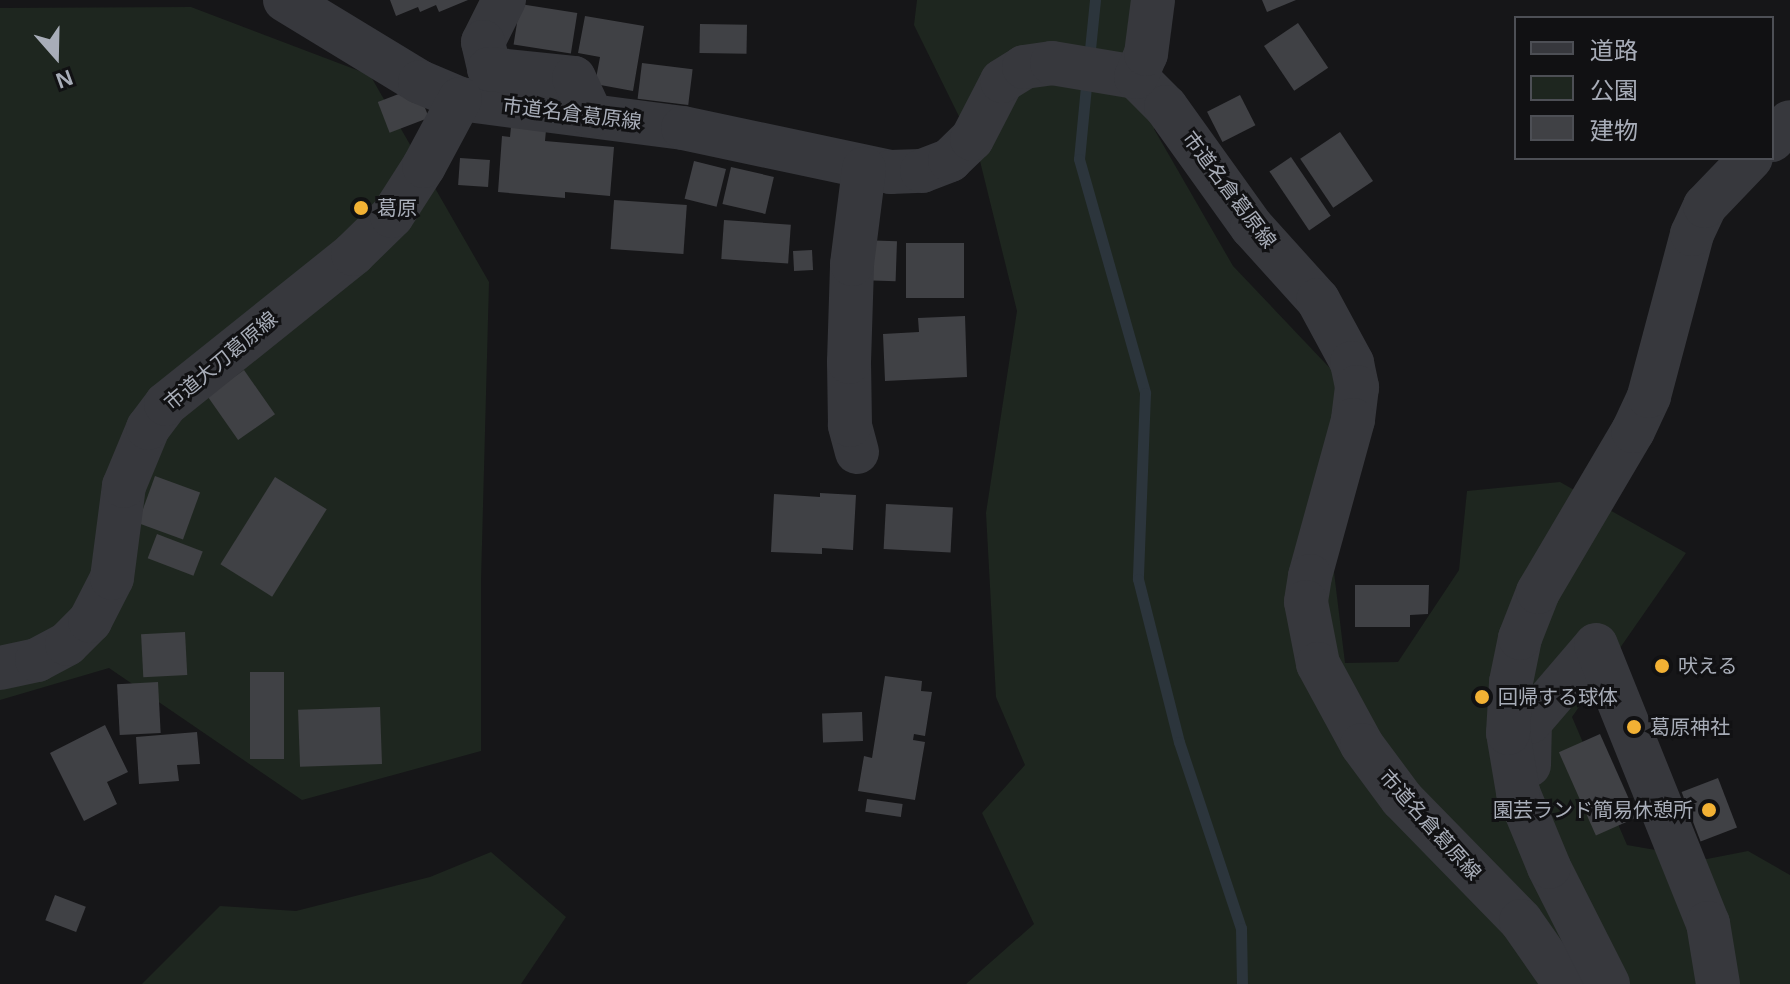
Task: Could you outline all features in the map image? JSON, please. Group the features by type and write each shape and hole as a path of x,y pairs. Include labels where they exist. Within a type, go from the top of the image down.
{"street":[{"name":"市道名倉葛原線","path":"285,0 420,82 460,99 683,128 864,169 922,171 950,160 972,139 1002,81 1024,67 1101,70 1166,107 1252,227 1318,300 1352,363 1357,387 1353,420 1310,576 1306,602 1318,664 1362,745 1402,799 1521,921 1565,984"},
{"path":"504,0 483,42 489,69 574,78 591,115"},
{"path":"1101,70 1146,54 1153,0"},
{"name":"市道大刀葛原線","path":"0,668 37,660 67,644 90,621 112,578 124,486 148,428 166,404 353,254 392,216 424,166 460,99"},
{"path":"1774,138 1790,122"},
{"path":"1608,984 1518,792 1508,733 1511,682 1520,638 1538,592 1633,431 1649,396 1692,234 1705,206 1749,160"},
{"path":"857,452 850,425 849,362 852,264 864,169"},
{"path":"1527,815 1530,722 1596,645 1708,923 1718,984"}],"green space":[{"path":"917,0 1156,0 1159,46 1154,129 1233,266 1344,383 1334,572 1345,663 1398,662 1459,570 1467,491 1560,482 1686,553 1572,717 1627,845 1707,859 1748,851 1790,875 1790,984 966,984 1034,924 982,813 1025,765 996,697 986,513 1017,311 979,157 914,25"},
{"path":"191,7 370,75 489,282 481,581 481,751 302,800 109,668 0,700 0,8"},
{"path":"491,852 566,917 521,984 142,984 220,906 296,911 430,877"}],"building":[{"path":"390,0 468,0 439,12 436,5 420,12 418,7 396,16"},
{"path":"1262,0 1296,0 1267,12"},
{"path":"520,4 577,13 571,54 514,44"},
{"path":"585,16 644,26 633,91 595,84 600,57 578,53"},
{"path":"1298,23 1328,68 1294,91 1264,46"},
{"path":"700,24 747,25 746,54 699,53"},
{"path":"642,63 693,69 688,105 638,99"},
{"path":"417,87 429,118 390,133 378,102"},
{"path":"1240,95 1255,125 1222,142 1207,112"},
{"path":"512,116 547,119 545,141 614,147 610,196 565,192 565,198 498,192 502,136 510,137"},
{"path":"1340,132 1373,181 1333,208 1300,159"},
{"path":"1291,157 1331,216 1309,230 1269,172"},
{"path":"460,158 490,160 488,187 458,185"},
{"path":"694,161 726,169 717,207 685,199"},
{"path":"731,167 774,177 765,214 722,204"},
{"path":"614,200 687,205 683,254 611,249"},
{"path":"724,220 791,225 788,264 721,259"},
{"path":"859,240 897,241 896,281 858,280"},
{"path":"906,243 964,243 964,298 906,298"},
{"path":"812,250 813,270 794,271 793,251"},
{"path":"965,316 967,377 885,381 883,334 919,332 918,318"},
{"path":"244,370 275,414 238,440 207,396"},
{"path":"155,476 200,492 183,539 138,523"},
{"path":"275,477 327,509 272,597 220,564"},
{"path":"820,493 856,495 853,550 822,548 822,554 771,552 774,494 820,497"},
{"path":"886,504 953,508 951,552 884,549"},
{"path":"157,534 203,552 193,576 148,558"},
{"path":"1355,585 1429,585 1428,614 1410,615 1410,627 1355,627"},
{"path":"185,632 187,675 143,677 141,634"},
{"path":"250,672 284,672 284,759 250,759"},
{"path":"885,676 922,681 921,691 932,692 925,736 914,734 913,740 925,742 915,800 858,791 864,756 872,758"},
{"path":"158,682 161,733 120,735 117,684"},
{"path":"380,707 382,764 300,767 298,710"},
{"path":"862,712 863,741 823,742 822,713"},
{"path":"105,725 128,772 107,782 117,804 84,821 50,753"},
{"path":"197,732 200,764 177,765 179,781 139,784 136,737"},
{"path":"1600,734 1637,817 1596,835 1559,752"},
{"name":"園芸ランド簡易休憩所","path":"1718,778 1737,827 1701,841 1682,792"},
{"path":"867,799 903,804 901,817 865,812"},
{"path":"55,895 86,907 76,932 45,920"}],"waterway":[{"path":"1089,59 1095,0"},
{"path":"1087,76 1079,159 1145,393 1138,579 1179,742 1241,928 1242,984"}],"place":[{"name":"葛原","path":"361,208"},
{"name":"吠える","path":"1662,666"},
{"name":"回帰する球体","path":"1482,697"},
{"name":"葛原神社","path":"1634,727"},
{"name":"園芸ランド簡易休憩所","path":"1709,810"}]}
